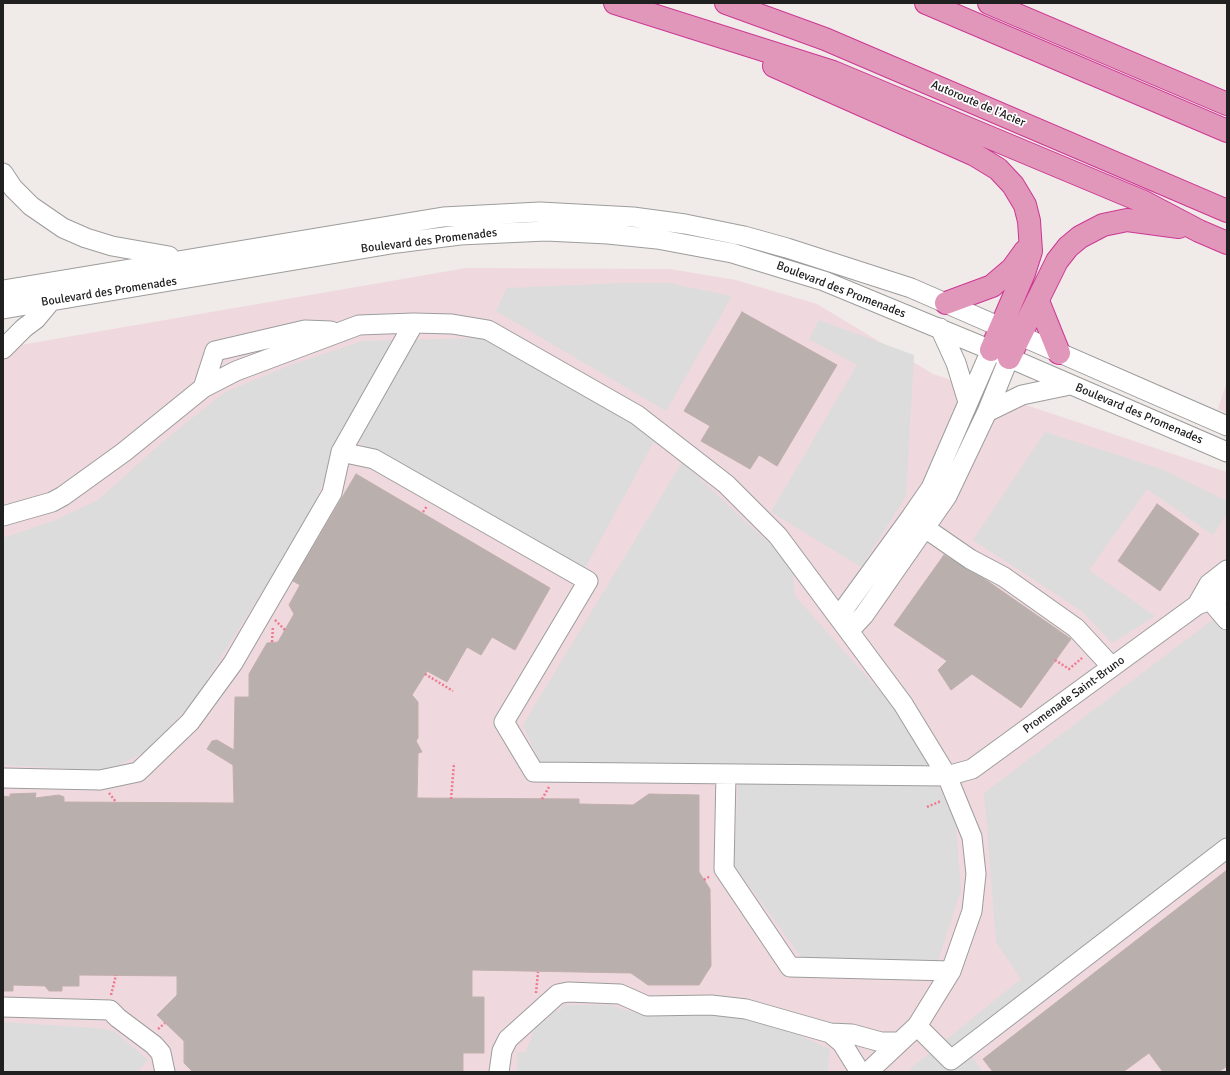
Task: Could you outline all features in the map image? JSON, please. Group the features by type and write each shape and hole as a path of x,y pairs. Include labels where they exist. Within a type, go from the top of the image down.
{"highway":[{"path":"615,3 833,72 1144,202 1199,231 1227,243"},
{"name":"Autoroute de l'Acier","path":"726,3 837,44 1227,211"},
{"path":"926,3 1227,131"},
{"path":"989,3 1227,104"},
{"path":"651,14 929,133 990,164 1009,180 1017,191 1027,213 1031,235 1031,251 1027,266 1001,326 1000,354"},
{"path":"1000,354 1021,336 1062,254 1080,236 1094,228 1112,222 1136,220 1199,231"},
{"path":"946,303 985,290 1005,277 1025,252 1031,235"},
{"path":"1038,301 1059,353"}],"street":[{"path":"3,173 13,188 31,206 52,222 69,231 112,246 142,252 192,258"},
{"name":"Boulevard des Promenades","path":"3,290 443,218 508,212 578,213 665,221 744,236 871,275 946,303 1001,326 1059,353 1227,426"},
{"name":"Boulevard des Promenades","path":"3,309 417,240 493,233 566,232 657,239 696,245 751,258 829,283 940,328 1227,452"},
{"path":"3,349 17,333 36,319 51,301"},
{"path":"3,778 100,780 138,772 190,722 233,663 332,493 341,452 414,323"},
{"path":"3,516 52,502 63,496 124,452 203,388 236,371 359,325 414,323 452,324 488,330 644,420 726,484 778,536 800,568 845,623 904,704 947,776 972,837 976,874 972,911 951,971 917,1026 868,1072"},
{"path":"940,328 956,363 968,402"},
{"path":"203,388 216,351 305,330 344,331"},
{"path":"845,623 911,517 931,488 968,402 1000,354"},
{"path":"845,623 864,615 954,484 987,412 1000,354"},
{"path":"987,412 1022,395 1070,385"},
{"name":"Promenade Saint-Bruno","path":"341,452 374,459 588,581 504,722 534,772 947,776 972,769 1204,600 1227,591"},
{"path":"925,528 970,559 1004,577 1076,628 1112,667"},
{"name":"Promenade Saint-Bruno","path":"1204,600 1210,583 1227,570"},
{"path":"1204,600 1227,620"},
{"path":"726,774 724,869 790,967 951,971"},
{"path":"917,1026 951,1060 1227,848"},
{"path":"499,1072 502,1051 508,1039 558,994 568,992 620,994 647,1006 734,1007 830,1033 852,1034 881,1042 900,1042"},
{"path":"3,1007 110,1010 123,1022 154,1044 161,1053 165,1072"},
{"path":"830,1033 842,1043 860,1072"}],"path":[{"path":"272,642 274,619"},
{"path":"1055,660 1069,669 1082,658"},
{"path":"425,674 453,691"},
{"path":"452,799 454,763"},
{"path":"110,1010 112,990 116,975"}],"shaded area":[{"path":"466,268 670,269 736,280 817,304 933,374 1227,472 1227,1072 3,1072 3,348"},
{"path":"623,283 669,283 732,296 666,411 496,311 507,288"},
{"path":"819,320 914,355 906,496 861,567 771,512 857,365 809,339"},
{"path":"481,338 658,434 584,570 345,435 306,521 193,702 146,751 109,771 3,765 3,538 53,521 98,500 166,439 225,392 291,365 362,341"},
{"path":"1227,382 1227,413 1218,409"},
{"path":"1045,432 1162,469 1227,501 1227,514 1213,535 1147,489 1089,570 1155,616 1112,643 1083,612 973,540"},
{"path":"682,462 792,565 795,596 889,702 924,753 956,825 961,890 938,961 802,958 734,865 739,765 540,762 523,725"},
{"path":"1215,618 1227,634 1227,836 961,1042 983,1072 912,1072 910,1069 1021,979 996,942 984,793"},
{"path":"562,1005 610,1005 632,1012 743,1010 830,1049 828,1072 517,1072 517,1052 526,1052 538,1020 549,1020 550,1011 561,1010"},
{"path":"3,1022 96,1028 114,1031 148,1060 139,1070 140,1072 3,1072"}],"building":[{"path":"742,312 837,365 777,466 759,455 750,469 701,441 710,426 684,411"},
{"path":"356,474 550,588 515,650 492,637 481,655 467,647 447,682 427,671 412,695 418,702 418,738 416,741 422,752 418,753 417,798 579,799 579,804 633,805 649,794 699,795 699,872 710,889 711,966 699,985 648,985 631,973 472,970 472,997 484,997 484,1053 463,1053 463,1072 193,1072 184,1063 184,1041 157,1015 177,995 177,976 79,975 79,986 62,986 62,991 49,991 45,986 13,985 13,991 3,991 3,796 10,797 10,794 36,793 35,798 59,795 64,797 64,802 234,803 233,765 207,749 212,741 217,740 234,750 235,697 249,697 249,674 267,643 278,642 294,614 289,605 300,585 293,581"},
{"path":"1157,504 1199,534 1160,591 1118,561"},
{"path":"944,555 986,580 1071,639 1021,708 972,674 951,690 938,670 947,661 894,625"},
{"path":"1227,870 1227,1066 1219,1072 1163,1072 1149,1053 1123,1072 993,1072 983,1059"}]}
